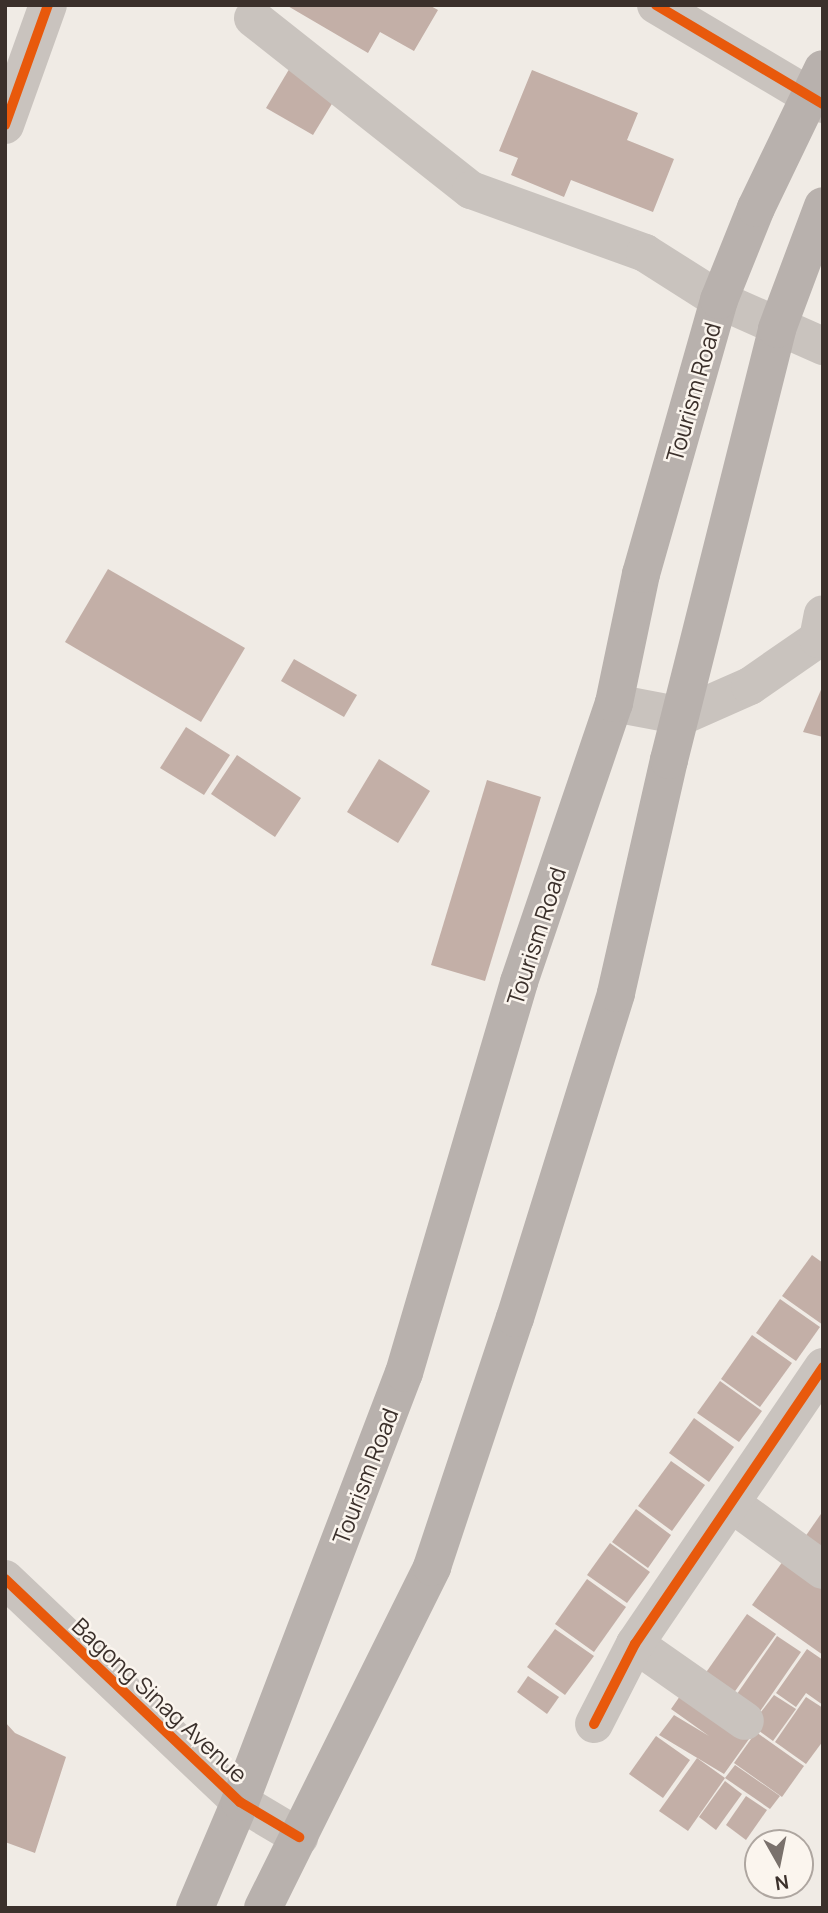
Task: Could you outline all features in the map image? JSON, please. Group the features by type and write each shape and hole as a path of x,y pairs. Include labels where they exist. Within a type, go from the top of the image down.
{"main road":[{"name":"Tourism Road","path":"195,1908 240,1802 404,1373 519,982 614,703 641,574 719,300 756,208 819,90"},
{"path":"262,1908 432,1567 616,993 777,329 823,206"}],"street":[{"path":"5,125 48,5"},
{"path":"656,5 819,90"},
{"path":"253,18 471,190 645,253 719,300 777,329 823,346"},
{"path":"614,703 682,716 750,686 821,631"},
{"path":"594,1724 635,1644 819,1378"},
{"path":"732,1504 823,1570"},
{"name":"Bagong Sinag Avenue","path":"5,1579 240,1802 299,1837"},
{"path":"635,1644 745,1721"}],"building":[{"path":"286,5 429,5 438,10 414,51 380,32 368,53"},
{"path":"294,61 341,89 313,135 266,108"},
{"path":"532,70 638,113 627,140 674,159 653,212 571,180 564,197 511,175 518,158 499,151"},
{"path":"108,569 245,648 201,722 65,642"},
{"path":"294,659 357,695 344,717 281,681"},
{"path":"823,685 823,737 803,732"},
{"path":"186,727 230,755 204,795 160,768"},
{"path":"237,755 301,798 275,837 211,794"},
{"path":"379,759 430,791 398,843 347,812"},
{"path":"487,780 541,797 485,981 431,965"},
{"path":"812,1255 823,1263 823,1325 782,1296"},
{"path":"780,1299 820,1327 796,1361 756,1333"},
{"path":"752,1335 792,1363 760,1407 721,1379"},
{"path":"720,1381 762,1411 739,1442 697,1413"},
{"path":"694,1418 734,1447 709,1482 669,1453"},
{"path":"671,1461 705,1485 672,1531 638,1506"},
{"path":"636,1509 671,1535 648,1568 612,1542"},
{"path":"823,1511 823,1564 798,1547"},
{"path":"610,1543 650,1572 627,1603 587,1575"},
{"path":"788,1554 823,1578 823,1655 752,1605"},
{"path":"587,1579 626,1607 594,1652 555,1624"},
{"path":"747,1614 776,1634 728,1701 700,1681"},
{"path":"555,1629 594,1656 565,1695 527,1667"},
{"path":"777,1636 801,1652 752,1723 728,1707"},
{"path":"807,1649 823,1660 823,1705 806,1693 796,1707 776,1693"},
{"path":"528,1676 559,1697 547,1714 517,1692"},
{"path":"687,1686 754,1732 724,1774 659,1735 674,1715 709,1736 671,1709"},
{"path":"774,1695 796,1709 773,1741 751,1725"},
{"path":"806,1697 823,1708 823,1741 806,1764 775,1742"},
{"path":"5,1722 15,1733 66,1757 35,1853 5,1842"},
{"path":"756,1732 804,1766 782,1797 734,1763"},
{"path":"656,1736 690,1760 663,1798 629,1774"},
{"path":"697,1758 725,1778 688,1831 659,1811"},
{"path":"735,1765 780,1796 770,1809 725,1778"},
{"path":"725,1781 742,1794 716,1830 699,1817"},
{"path":"746,1796 767,1810 754,1829 744,1829 744,1838 726,1825"}],"cycle path":[{"path":"5,125 48,5"},
{"path":"656,5 823,104"},
{"path":"594,1724 635,1644 823,1367"},
{"path":"5,1579 240,1802 299,1837"}]}
